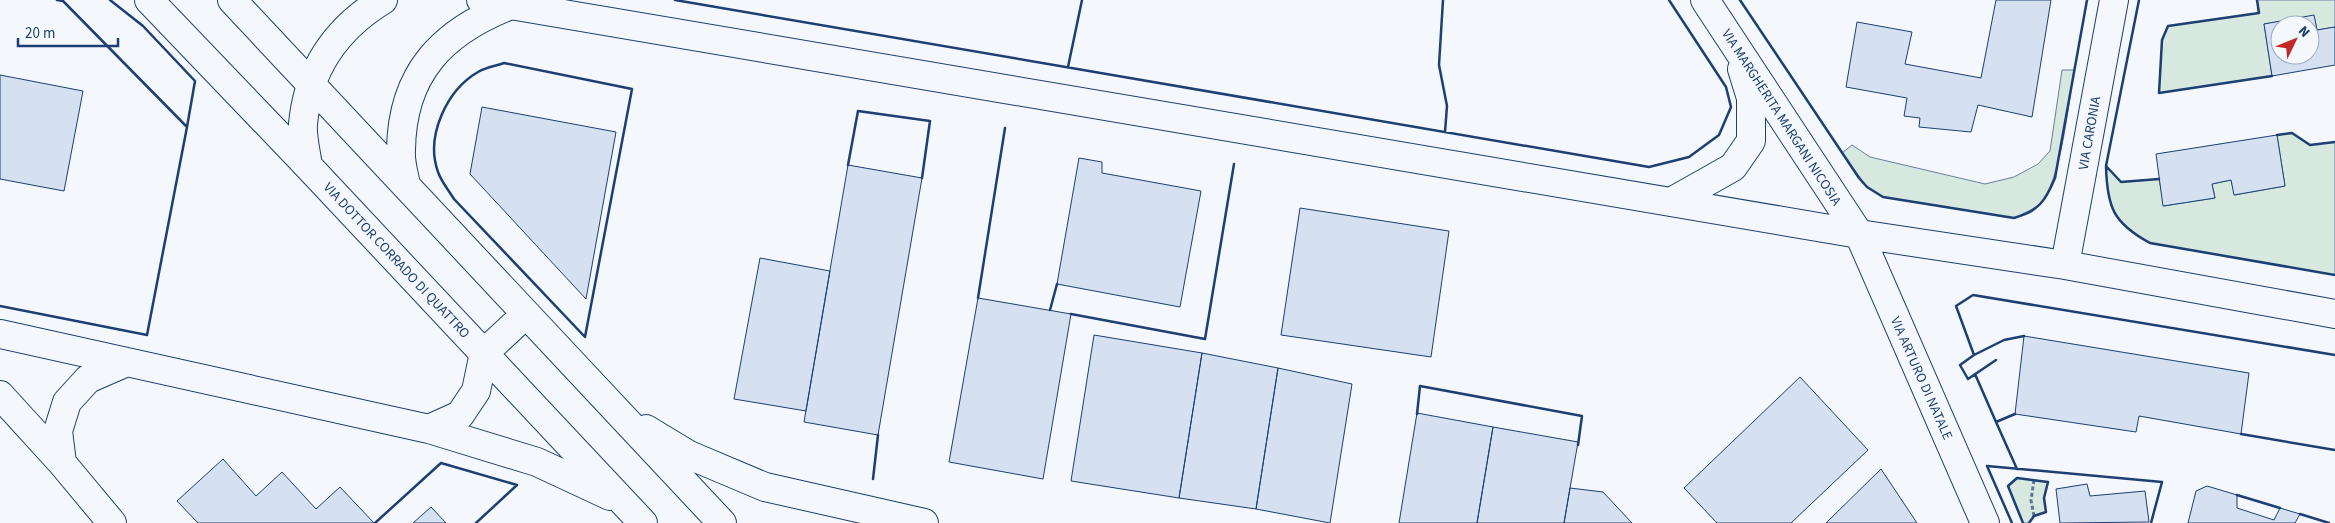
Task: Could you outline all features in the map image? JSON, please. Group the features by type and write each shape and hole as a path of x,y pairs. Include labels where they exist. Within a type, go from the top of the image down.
{"street":[{"name":"VIA DOTTOR CORRADO DI QUATTRO","path":"149,0 308,166 643,523"},
{"path":"232,0 722,523"},
{"path":"308,166 303,125 311,84 323,57 340,33 361,13 383,0"},
{"path":"481,0 1859,234 2065,265 2335,314"},
{"name":"VIA MARGHERITA MARGANI NICOSIA","path":"1705,0 1859,234"},
{"name":"VIA CARONIA","path":"2065,265 2114,0"},
{"path":"406,185 400,152 403,119 413,87 430,59 453,35 480,17 511,5"},
{"path":"1670,202 1733,167 1751,141 1751,98 1732,42"},
{"name":"VIA ARTURO DI NATALE","path":"1859,234 1985,523"},
{"path":"429,429 460,415 476,391 484,353 526,314"},
{"path":"0,334 429,429 537,462 623,502"},
{"path":"62,463 58,431 67,402 88,379 127,362"},
{"path":"0,395 62,463 112,523"},
{"path":"615,410 689,455 764,487 924,523"}],"path":[{"path":"2034,480 2031,500 2034,516"}],"shaded area":[{"path":"2257,0 2335,0 2335,27 2320,30 2320,15 2270,15 2270,23 2264,24 2272,76 2159,93 2162,40 2168,26 2259,13"},
{"path":"2062,70 2074,70 2062,147 2050,187 2042,202 2028,214 2014,218 1883,197 1867,187 1842,153 1852,145 1870,157 1985,184 2014,177 2038,164 2050,151"},
{"path":"2292,133 2310,145 2335,142 2335,275 2150,243 2128,228 2114,212 2108,193 2106,166 2121,182 2159,179 2164,206 2215,198 2212,184 2231,180 2235,195 2285,186 2277,135"},
{"path":"2017,478 2048,482 2044,498 2046,512 2034,516 2029,523 2023,523 2008,486"}],"building":[{"path":"1996,0 2051,0 2032,117 1978,105 1971,132 1919,127 1920,118 1904,116 1907,98 1846,87 1857,22 1912,32 1905,64 1981,78"},
{"path":"2270,23 2270,63 2264,24"},
{"path":"2335,27 2335,65 2272,76 2270,65 2320,65 2320,30"},
{"path":"0,75 83,91 64,191 0,179"},
{"path":"482,107 616,132 586,299 470,174"},
{"path":"2277,135 2285,186 2234,195 2231,180 2212,184 2215,198 2163,206 2156,154"},
{"path":"1079,158 1102,162 1102,173 1201,191 1180,307 1057,284"},
{"path":"848,165 922,178 878,435 804,422"},
{"path":"1300,208 1449,231 1431,357 1281,335"},
{"path":"760,258 830,271 806,411 734,399"},
{"path":"978,298 1071,314 1043,479 949,462"},
{"path":"1094,335 1202,353 1179,498 1071,481"},
{"path":"2024,336 2249,373 2241,434 2139,416 2136,432 2015,414"},
{"path":"1202,353 1278,368 1256,509 1179,498"},
{"path":"1278,368 1352,384 1330,523 1256,509"},
{"path":"1800,377 1868,450 1791,523 1717,523 1684,488"},
{"path":"1417,413 1493,427 1477,523 1399,523"},
{"path":"1493,427 1578,442 1564,523 1477,523"},
{"path":"223,459 256,496 282,472 316,509 340,487 374,523 198,523 177,501"},
{"path":"1881,469 1917,523 1826,523"},
{"path":"2087,484 2090,496 2145,491 2149,522 2060,523 2056,489"},
{"path":"2207,486 2237,495 2237,508 2274,520 2280,508 2300,514 2295,523 2188,523 2196,491"},
{"path":"1570,488 1603,492 1632,523 1564,523"},
{"path":"431,507 446,523 413,523"}],"wall":[{"path":"0,306 147,335 187,127 63,1 57,0"},
{"path":"110,0 143,26 195,81 187,127"},
{"path":"675,0 1649,167 1689,157 1719,135 1731,107 1726,87 1669,0"},
{"path":"1068,67 1082,0"},
{"path":"1443,0 1439,65 1447,106 1445,132"},
{"path":"1740,0 1859,178 1867,187 1883,197 2014,218 2030,212 2040,204 2055,178 2087,0"},
{"path":"2139,0 2106,166 2108,193 2114,212 2120,221 2150,243 2335,275"},
{"path":"2257,0 2259,13 2168,26 2162,40 2159,93 2272,76"},
{"path":"504,63 632,89 585,337 454,199 438,172 434,144 437,129 448,102 457,90 478,72 504,63"},
{"path":"848,165 858,111 930,121 922,178"},
{"path":"978,298 1005,128"},
{"path":"2277,135 2292,133 2310,145 2335,142"},
{"path":"1071,314 1205,339 1234,164"},
{"path":"2106,166 2121,182 2159,179"},
{"path":"1050,310 1057,284"},
{"path":"1996,360 1968,379 1960,365 1974,355 1956,306 1973,295 2335,355"},
{"path":"1974,355 2004,340 2024,336"},
{"path":"1975,374 1996,422"},
{"path":"1417,414 1420,386 1582,416 1578,445"},
{"path":"2015,414 1996,422 2017,469"},
{"path":"2241,434 2335,450"},
{"path":"873,479 878,435"},
{"path":"375,523 441,463 517,485 476,523"},
{"path":"2012,523 1987,466 2162,482 2151,523"},
{"path":"2023,523 2008,486 2017,478 2048,482 2044,498 2046,512 2034,516 2029,523"},
{"path":"2237,495 2280,508"},
{"path":"2300,514 2329,523"}]}
